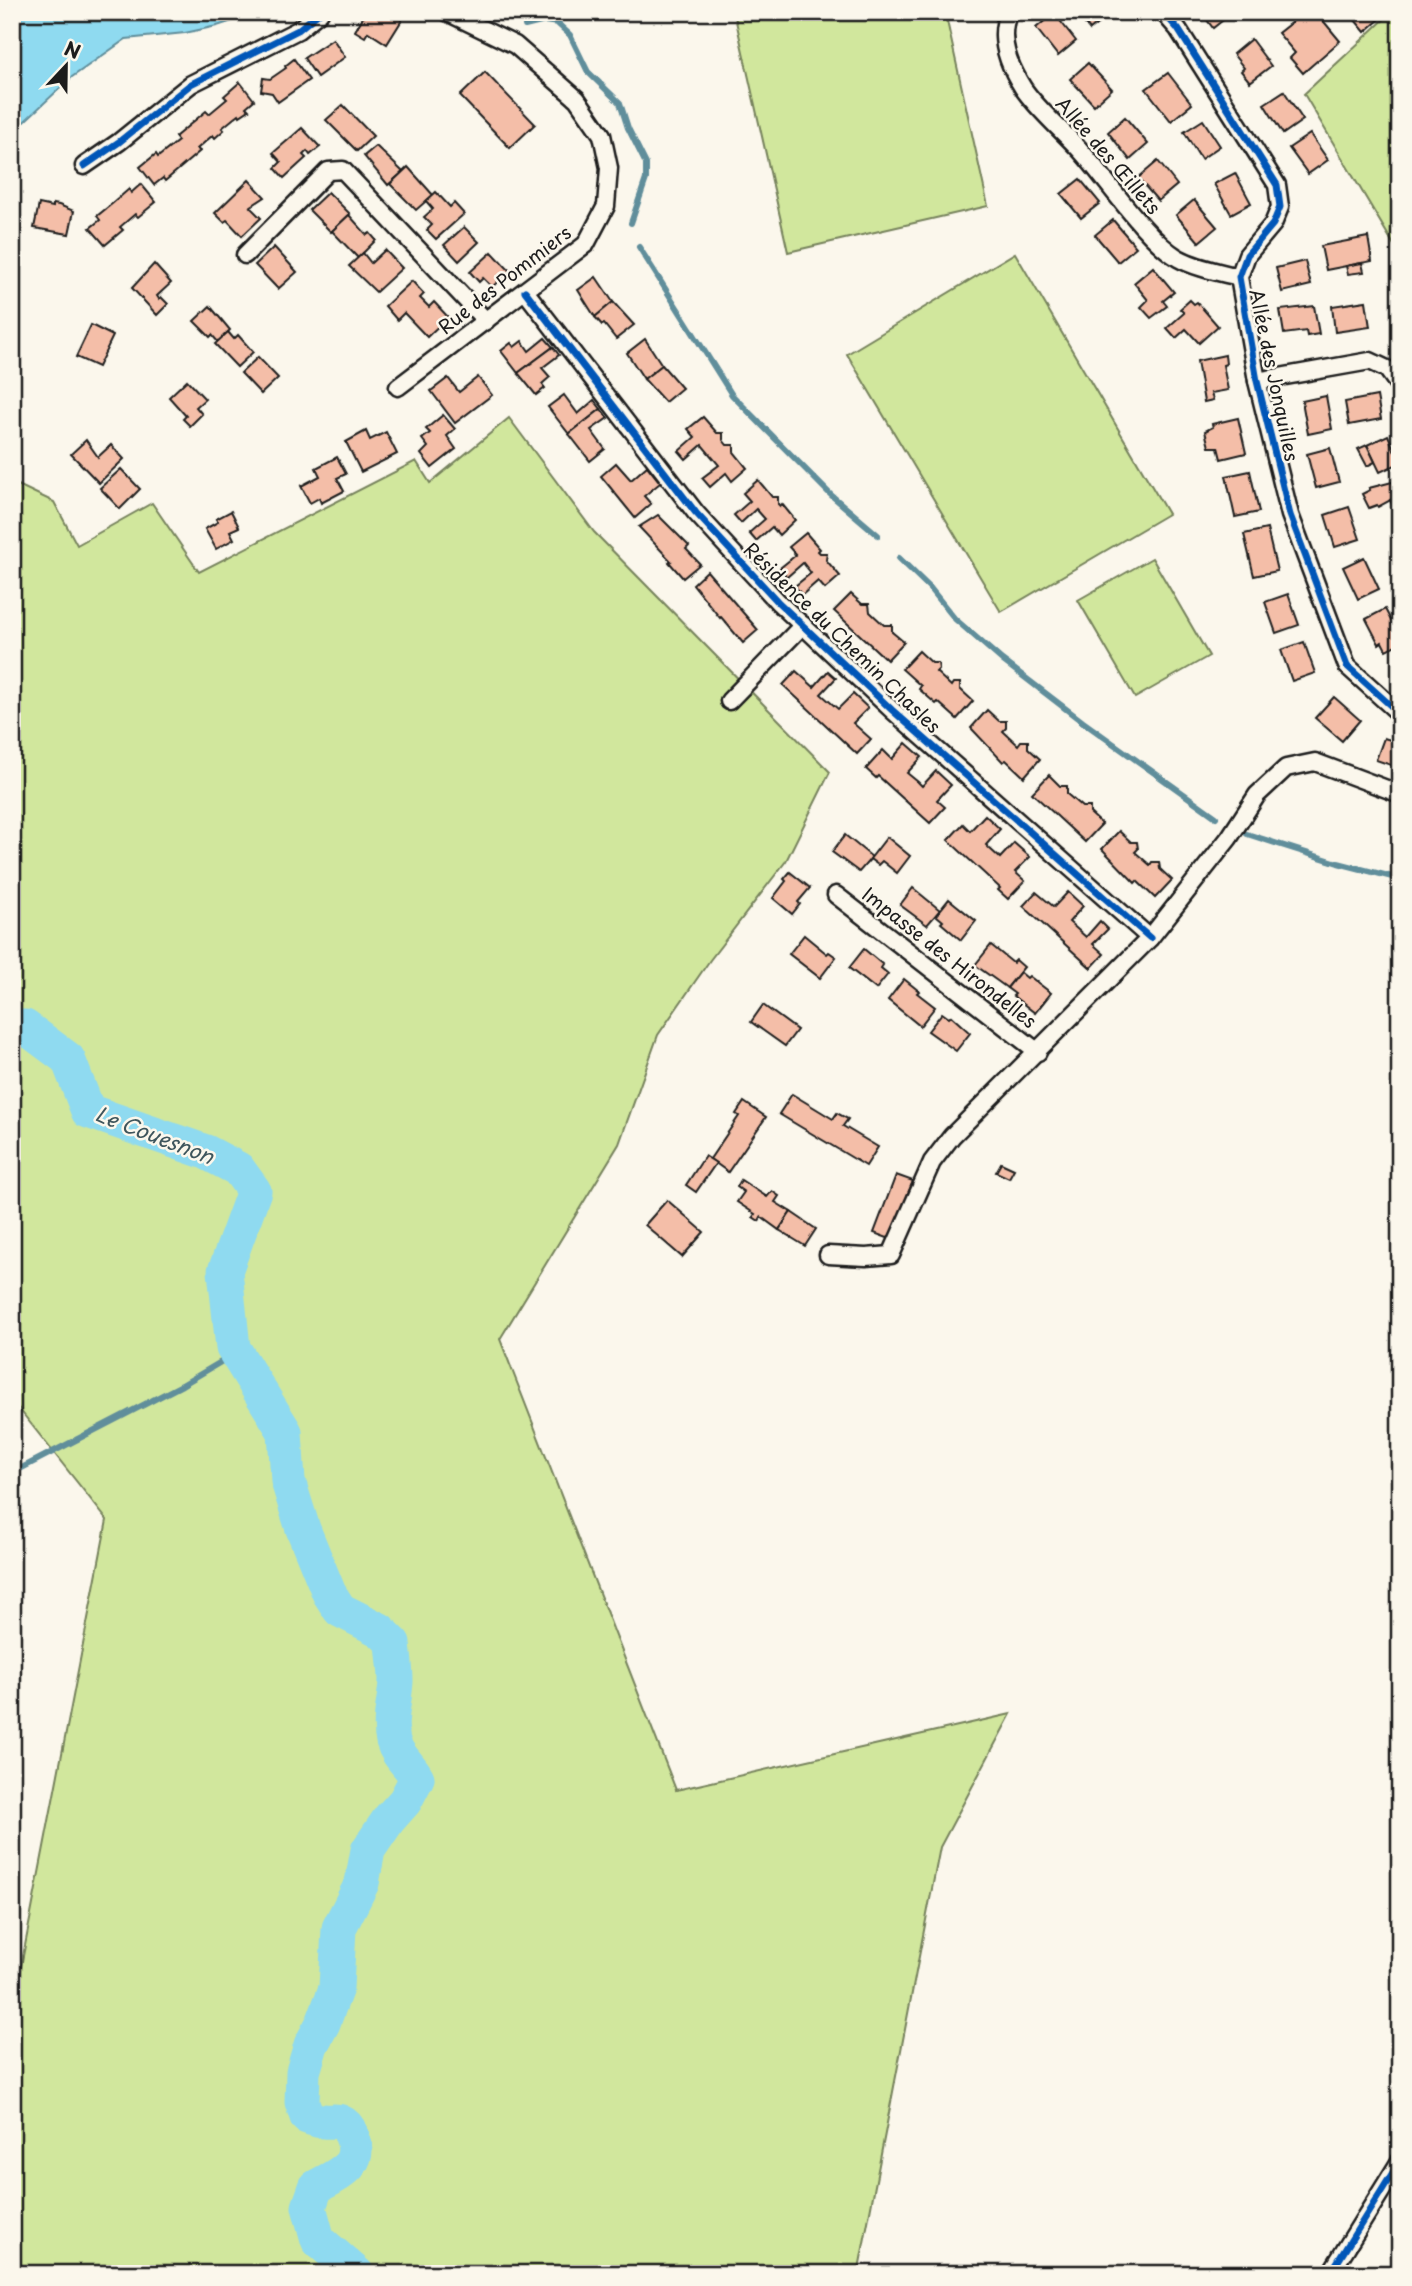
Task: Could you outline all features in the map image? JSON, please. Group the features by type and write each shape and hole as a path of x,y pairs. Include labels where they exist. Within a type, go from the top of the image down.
{"street":[{"path":"84,166 119,142 191,84 298,30 320,12"},
{"name":"Rue des Pommiers","path":"398,387 586,244 607,206 609,168 602,135 577,99 515,45 447,12"},
{"name":"Allée des Œillets","path":"1009,12 1003,35 1007,55 1023,89 1082,152 1158,243 1178,258 1239,277"},
{"name":"Allée des Jonquilles","path":"1163,12 1178,29 1277,185 1280,207 1273,223 1247,255 1239,277 1257,381 1290,515 1347,666 1400,713"},
{"path":"245,255 328,171 343,170 486,321"},
{"name":"Résidence du Chemin Chasles","path":"525,291 696,513 803,625 892,710 1150,937"},
{"path":"1257,381 1370,361 1387,369 1400,387"},
{"path":"729,701 803,625"},
{"path":"828,1255 891,1255 932,1162 952,1136 1150,937 1229,838 1257,795 1286,768 1315,762 1400,794"},
{"name":"Impasse des Hirondelles","path":"836,895 1038,1052"},
{"path":"1330,2274 1400,2161"}],"green space":[{"path":"734,12 945,12 988,206 788,252"},
{"path":"1392,12 1400,12 1400,255 1304,94"},
{"path":"1015,253 1168,514 1001,612 847,354"},
{"path":"509,418 594,532 830,772 786,861 710,960 658,1035 619,1144 500,1339 676,1790 1011,1714 940,1847 858,2274 12,2274 12,2013 107,1520 12,1400 12,487 16,484 54,502 77,545 152,503 199,572 416,461 430,483"},
{"path":"1152,558 1209,656 1135,698 1078,600"}],"water":[{"path":"12,12 260,12 185,33 126,39 72,77 12,133"}],"building":[{"path":"366,12 390,12 402,20 387,44 368,32 365,37 355,31"},
{"path":"1075,12 1112,12 1090,30"},
{"path":"1201,12 1231,12 1232,13 1213,28"},
{"path":"1286,12 1316,12 1340,41 1303,73 1290,58 1295,53 1278,33 1293,21"},
{"path":"1358,12 1388,12 1365,32 1355,20 1357,18 1354,15"},
{"path":"1054,13 1076,41 1058,56 1036,28"},
{"path":"333,39 345,57 317,77 304,58"},
{"path":"1251,39 1271,66 1250,82 1241,71 1244,68 1233,54"},
{"path":"294,59 309,80 278,102 272,93 261,91 263,78 270,79"},
{"path":"1088,63 1112,89 1094,105 1070,79"},
{"path":"485,72 535,124 510,148 460,96"},
{"path":"1168,73 1192,104 1171,121 1146,89"},
{"path":"240,82 254,100 246,107 249,110 240,116 239,114 222,128 224,130 215,138 213,135 197,149 200,151 165,181 163,178 154,185 140,167 178,141 175,137 206,111 209,114 227,99 224,96"},
{"path":"1284,91 1303,120 1283,134 1264,104"},
{"path":"343,105 373,136 357,151 326,120"},
{"path":"1125,117 1148,144 1130,160 1108,132"},
{"path":"1203,120 1220,146 1201,159 1184,132"},
{"path":"302,128 320,147 310,155 307,151 303,155 306,158 284,178 275,168 281,162 273,153"},
{"path":"1310,134 1328,160 1308,174 1289,148"},
{"path":"376,146 403,172 388,185 364,156"},
{"path":"1158,161 1177,185 1158,201 1138,178"},
{"path":"408,167 433,195 416,210 390,184"},
{"path":"1235,173 1251,203 1231,214 1214,184"},
{"path":"1080,179 1100,203 1081,218 1061,194"},
{"path":"249,180 265,197 250,207 261,218 242,236 227,220 224,222 215,213"},
{"path":"141,184 156,202 138,217 135,214 120,227 123,230 105,245 90,228 100,220 97,216 129,189 131,193"},
{"path":"328,192 350,214 331,232 309,210"},
{"path":"436,192 450,207 454,203 464,214 436,239 427,230 432,225 424,217 433,209 426,201"},
{"path":"1194,200 1217,227 1199,242 1176,215"},
{"path":"39,204 53,207 53,204 59,205 74,211 69,234 34,228"},
{"path":"349,215 367,235 370,233 376,240 358,258 332,231"},
{"path":"1113,220 1136,247 1118,262 1095,235"},
{"path":"464,227 479,242 459,261 444,245"},
{"path":"1368,237 1372,261 1326,270 1321,246"},
{"path":"274,247 297,272 278,289 255,265"},
{"path":"385,250 402,268 376,292 349,266 363,253 371,263"},
{"path":"492,252 510,271 492,287 483,278 479,282 470,272"},
{"path":"1305,261 1311,285 1282,292 1276,268"},
{"path":"1362,263 1364,272 1348,274 1346,266"},
{"path":"154,264 171,283 157,296 168,304 157,315 132,288"},
{"path":"1153,267 1174,292 1163,301 1167,306 1151,318 1141,307 1148,300 1134,283"},
{"path":"596,277 613,302 595,317 578,290"},
{"path":"412,281 424,294 420,298 429,307 434,302 448,317 427,337 404,313 397,320 385,306"},
{"path":"1190,300 1194,304 1197,302 1218,326 1199,343 1186,329 1176,338 1167,328 1184,313 1180,309"},
{"path":"1366,301 1370,327 1335,332 1332,306"},
{"path":"613,302 634,325 616,339 595,317"},
{"path":"210,306 230,330 218,342 194,321"},
{"path":"1314,306 1319,334 1307,336 1306,331 1284,334 1280,310"},
{"path":"91,325 113,336 98,367 76,357"},
{"path":"228,332 234,339 238,335 253,352 237,367 215,344"},
{"path":"545,338 553,347 518,373 501,351 511,343 514,347 522,341 529,351"},
{"path":"645,339 662,365 644,379 627,353"},
{"path":"553,347 559,355 542,368 550,377 542,384 545,388 536,395 518,373"},
{"path":"1225,355 1226,364 1223,365 1228,390 1211,393 1213,400 1204,402 1197,361"},
{"path":"258,357 278,378 261,394 241,373"},
{"path":"662,365 682,388 665,402 644,379"},
{"path":"478,377 492,395 455,423 431,391 448,378 459,392"},
{"path":"187,380 205,399 196,407 202,414 190,426 183,419 186,416 169,397"},
{"path":"564,395 578,414 594,400 601,409 569,434 548,407"},
{"path":"1326,396 1332,429 1308,434 1302,401"},
{"path":"1377,396 1381,419 1349,425 1345,402"},
{"path":"601,409 608,418 591,430 605,449 590,461 569,434"},
{"path":"443,415 455,429 447,436 456,449 432,468 421,454 428,447 422,439 430,433 426,429"},
{"path":"703,417 717,433 723,433 723,440 727,445 734,445 734,452 747,468 732,481 726,473 710,487 702,478 719,465 702,445 686,459 679,451 695,437 688,429"},
{"path":"1238,418 1246,453 1221,459 1218,447 1209,447 1205,431 1213,427 1212,424"},
{"path":"366,431 370,440 386,432 397,454 361,472 346,442"},
{"path":"1388,435 1400,463 1380,472 1367,445"},
{"path":"86,440 98,457 111,445 124,459 99,483 71,454"},
{"path":"1367,445 1375,462 1367,466 1358,449"},
{"path":"1330,448 1339,482 1316,488 1307,454"},
{"path":"337,457 346,474 337,478 344,491 321,503 319,498 310,503 301,486 320,476 316,468"},
{"path":"616,463 631,480 647,466 662,485 660,483 644,496 651,504 635,518 601,476"},
{"path":"121,469 140,489 120,509 100,488"},
{"path":"1250,471 1259,512 1235,517 1226,476"},
{"path":"758,480 772,497 778,497 778,504 782,504 795,520 779,535 772,527 756,541 749,533 765,519 756,509 741,523 734,515 750,501 743,493"},
{"path":"1400,480 1400,495 1378,507 1369,508 1362,494 1370,490 1369,488"},
{"path":"1400,495 1400,521 1390,500"},
{"path":"1349,507 1360,539 1335,547 1325,515"},
{"path":"231,511 239,527 230,531 234,539 216,549 205,529"},
{"path":"658,515 689,546 686,549 700,564 683,578 639,527"},
{"path":"1267,529 1277,571 1254,576 1244,534"},
{"path":"806,533 820,549 820,553 827,553 826,560 840,576 825,589 818,581 802,595 795,586 811,573 803,563 787,577 780,568 796,555 789,547"},
{"path":"1364,557 1379,589 1358,599 1343,567"},
{"path":"707,571 758,630 743,643 693,584"},
{"path":"851,594 862,604 869,604 870,612 884,625 892,625 892,632 904,642 887,660 834,611"},
{"path":"1288,594 1299,625 1276,633 1265,602"},
{"path":"1385,609 1400,638 1400,643 1386,650 1382,642 1379,644 1366,619"},
{"path":"1304,642 1315,673 1292,681 1281,650"},
{"path":"919,651 932,663 938,663 939,669 936,672 951,686 953,683 960,683 960,689 973,701 957,719 919,689 921,686 902,669"},
{"path":"796,671 814,687 828,671 836,678 821,694 838,709 853,694 868,708 853,723 871,739 857,754 783,685"},
{"path":"1334,697 1360,720 1342,741 1315,718"},
{"path":"987,710 999,721 1006,721 1003,731 1018,745 1021,741 1028,741 1028,748 1040,759 1024,777 1006,760 1003,762 971,728"},
{"path":"1384,738 1400,743 1400,768 1376,760"},
{"path":"906,743 922,757 907,773 922,786 936,771 951,785 937,800 945,807 930,823 878,776 876,778 866,769 883,750 892,759"},
{"path":"1049,775 1060,786 1067,786 1067,794 1082,807 1090,807 1090,813 1102,824 1085,842 1032,793"},
{"path":"985,815 1000,829 986,845 989,848 1000,858 1014,843 1030,857 1015,872 1025,881 1008,899 998,890 1000,888 948,840 963,824 970,831"},
{"path":"1119,831 1131,842 1137,842 1138,849 1135,852 1150,865 1152,862 1159,862 1160,869 1172,880 1155,898 1137,881 1135,883 1102,849"},
{"path":"845,835 872,857 859,872 832,852"},
{"path":"887,837 910,856 897,873 882,861 878,865 870,859"},
{"path":"790,872 810,888 792,914 773,898"},
{"path":"913,888 940,910 927,925 900,905"},
{"path":"1036,892 1054,907 1068,892 1083,906 1069,922 1086,937 1100,921 1108,929 1093,944 1104,954 1091,968 1023,906"},
{"path":"949,899 976,921 961,940 941,923 943,921 936,915"},
{"path":"804,935 827,954 829,952 836,957 820,978 789,954"},
{"path":"991,945 1013,963 1016,960 1024,967 1007,988 975,965"},
{"path":"864,949 883,965 881,968 888,974 876,989 849,968"},
{"path":"1020,972 1051,993 1035,1013 1007,988"},
{"path":"904,979 935,1007 920,1026 888,1000"},
{"path":"763,1005 797,1030 785,1046 751,1022"},
{"path":"942,1013 949,1018 951,1016 970,1033 956,1051 928,1031"},
{"path":"792,1094 833,1119 837,1113 848,1119 843,1126 878,1147 866,1166 779,1114"},
{"path":"744,1102 766,1117 728,1172 710,1159 739,1116 736,1114"},
{"path":"705,1156 716,1163 696,1192 686,1185"},
{"path":"1001,1163 1014,1169 1009,1178 996,1172"},
{"path":"896,1175 913,1181 890,1239 874,1233"},
{"path":"741,1180 767,1197 772,1191 779,1196 775,1202 791,1212 779,1230 761,1217 759,1221 753,1217 755,1214 737,1202 744,1192 737,1187"},
{"path":"667,1200 704,1232 682,1257 645,1225"},
{"path":"791,1212 816,1229 805,1246 779,1230"}],"waterway":[{"path":"525,26 545,21 557,23 570,35 588,72 620,103 628,128 646,164 646,179 631,223"},
{"path":"639,247 732,395 831,495 878,535"},
{"path":"899,558 931,589 955,619 1002,660 1216,817"},
{"path":"1247,834 1338,863 1400,879"},
{"name":"Le Couesnon","path":"12,1027 25,1027 68,1059 88,1111 206,1152 238,1169 254,1191 225,1271 233,1348 285,1432 288,1481 303,1529 329,1593 340,1610 380,1630 393,1643 396,1681 391,1719 393,1741 417,1778 405,1801 368,1850 362,1883 339,1928 336,1988 323,2023 311,2045 303,2072 302,2102 307,2117 343,2123 349,2130 354,2145 355,2154 352,2161 341,2173 316,2187 309,2207 318,2240 357,2274"},
{"path":"12,1473 182,1385 236,1353"}],"cycle path":[{"path":"84,166 119,142 191,84 298,30 320,12"},
{"path":"1163,12 1178,29 1277,185 1280,207 1273,224 1247,255 1239,277 1257,381 1290,515 1347,666 1400,714"},
{"path":"525,291 696,513 779,603 892,710 1150,938"},
{"path":"1330,2274 1400,2161"}]}
